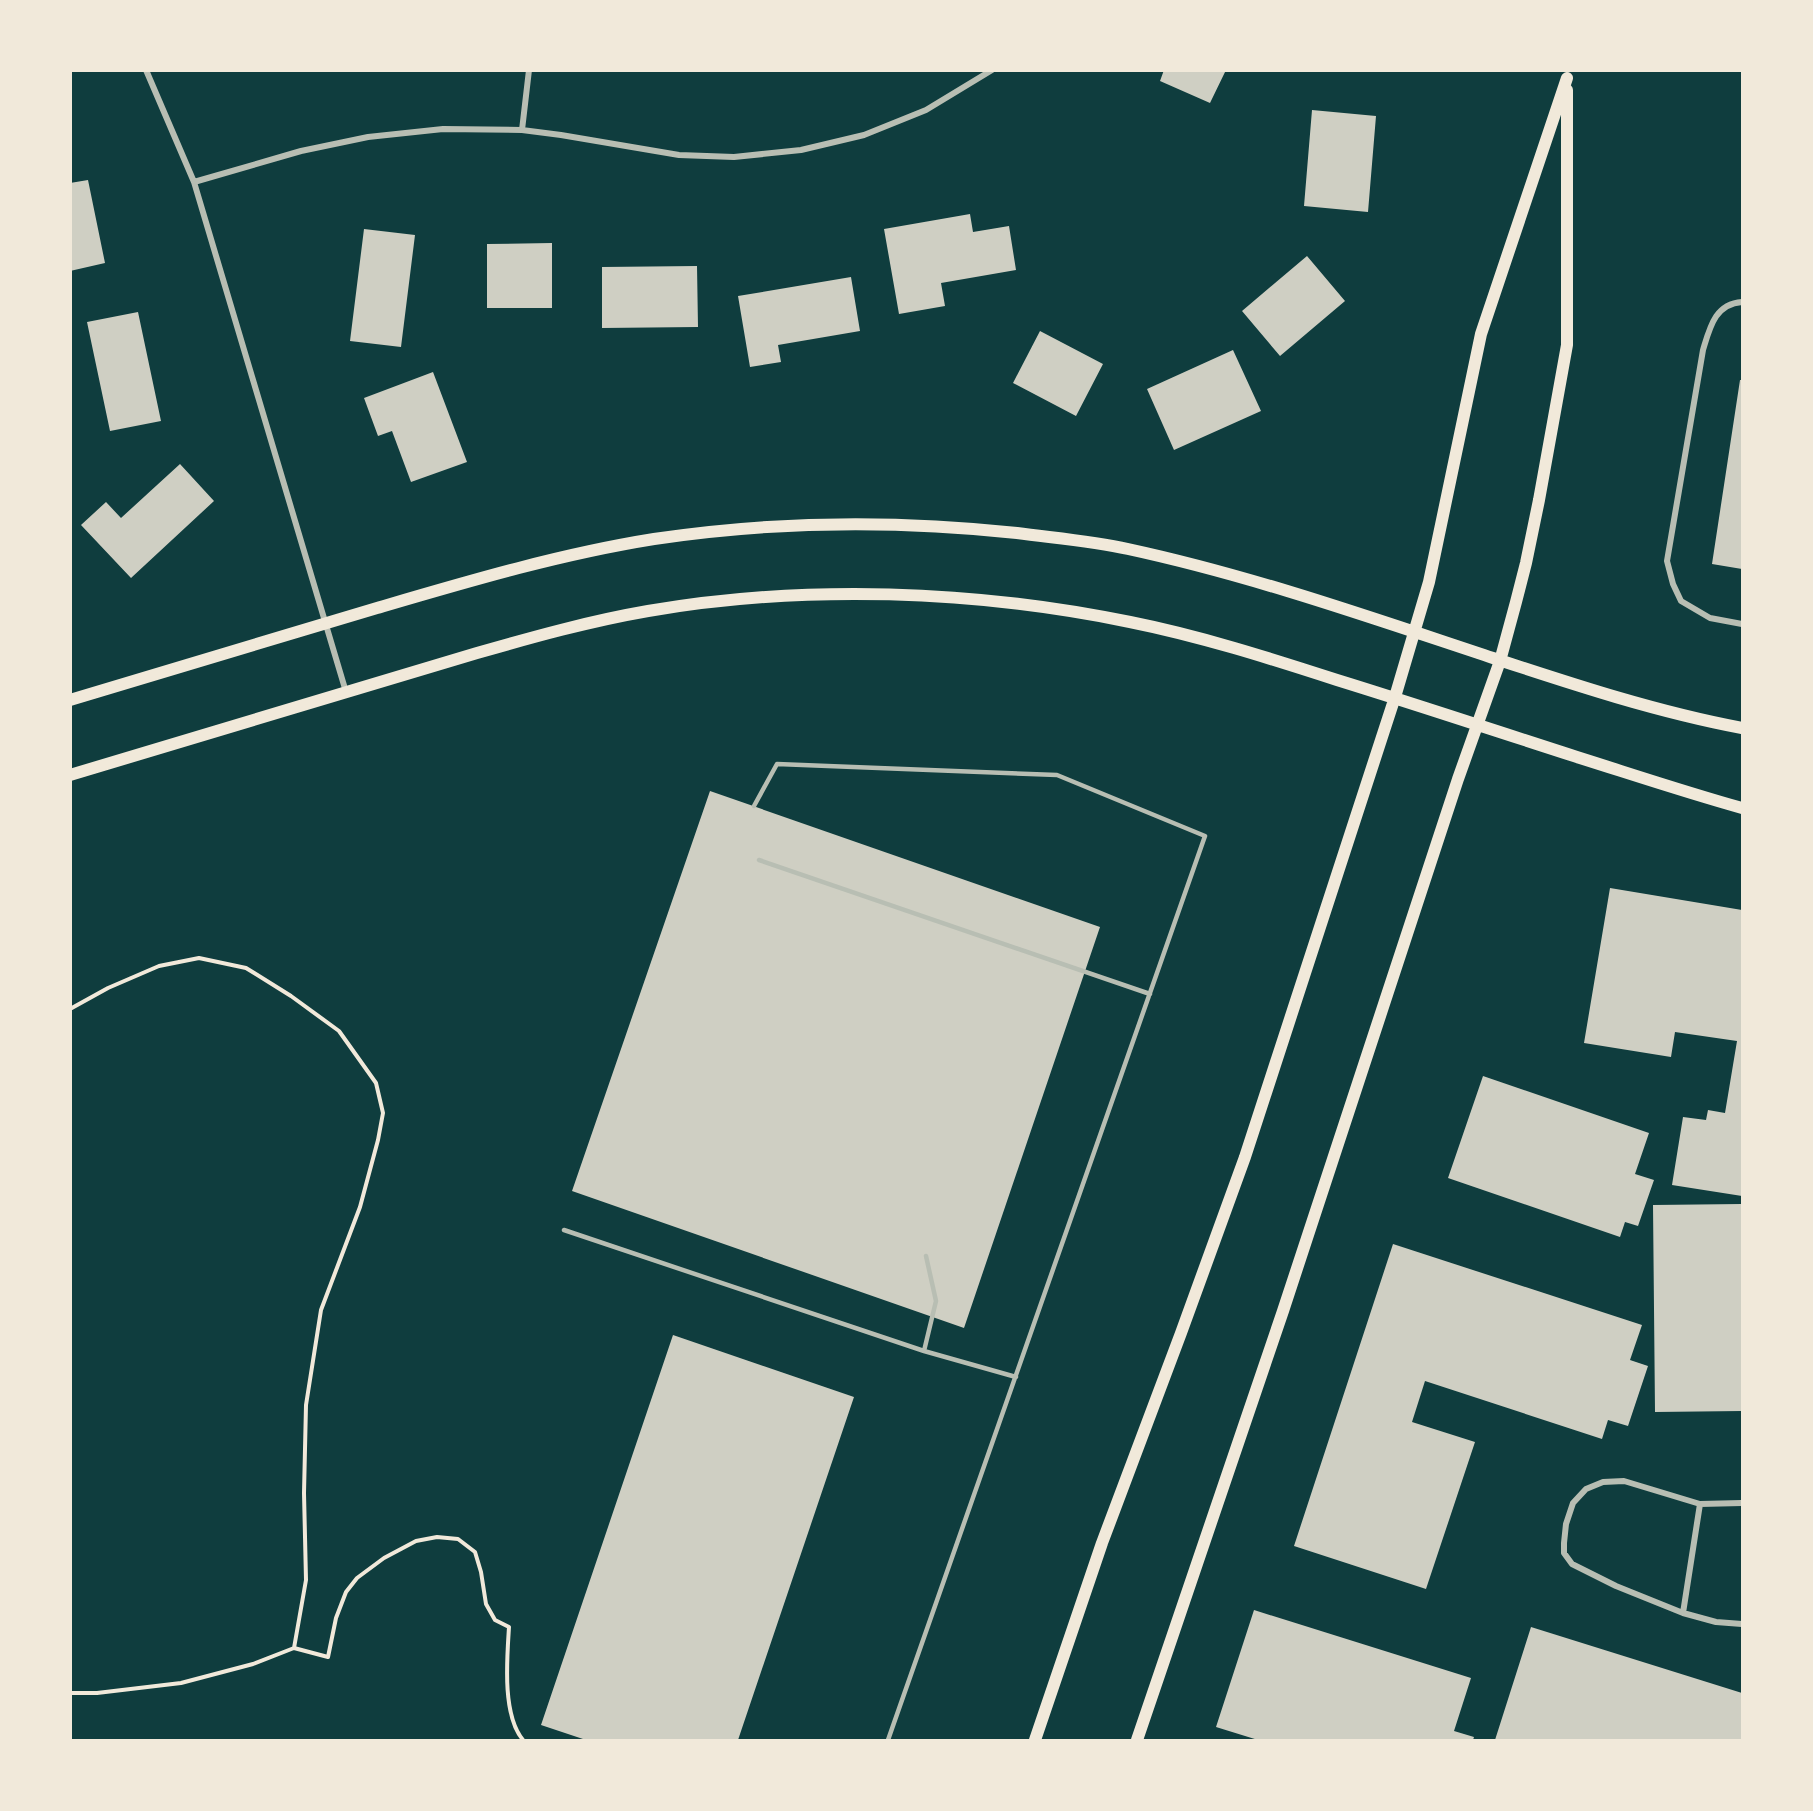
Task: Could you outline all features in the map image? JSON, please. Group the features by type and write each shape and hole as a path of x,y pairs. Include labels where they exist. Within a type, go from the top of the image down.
{"main road":[{"path":"1035,1740 1102,1543 1245,1157 1395,697 1415,633 1436,547 1481,334 1567,74"},
{"path":"1137,1740 1279,1323 1448,808 1500,661 1526,563 1567,345 1567,74"},
{"path":"70,700 522,566 597,550 654,539 788,525 920,525 987,530 1123,548 1233,574 1575,686 1674,713 1743,728"},
{"path":"70,775 499,647 647,611 763,598 884,595 955,598 1016,604 1130,622 1238,649 1395,697 1689,794 1743,808"}],"street":[{"path":"146,70 194,182 346,692"},
{"path":"522,130 529,70"},
{"path":"194,182 301,151 368,137 443,129 522,130 679,155 734,157 801,150 864,135 926,110 992,70"},
{"path":"1743,302 1730,303 1713,319 1703,350 1667,561 1673,584 1682,601 1710,618 1743,624"},
{"path":"1743,1503 1700,1504 1624,1481 1603,1482 1586,1489 1573,1503 1566,1524 1564,1553 1572,1564 1616,1586 1683,1613 1716,1622 1743,1624"},
{"path":"1683,1613 1700,1504"}],"lane":[{"path":"754,806 777,764 1057,775 1205,836 888,1740"},
{"path":"759,860 1150,994"},
{"path":"564,1230 924,1351 1016,1377"},
{"path":"924,1351 936,1302 926,1256"}],"path":[{"path":"70,1009 108,988 159,966 199,958 246,968 291,996 339,1031 376,1083 383,1113 378,1140 360,1207 321,1310 306,1405 304,1493 306,1580 294,1648"},
{"path":"70,1693 97,1694 182,1683 253,1664 294,1648 328,1657 336,1618 346,1592 357,1578 384,1558 416,1541 438,1537 458,1539 475,1552 486,1604 495,1620 509,1627 507,1665 510,1705 517,1732 523,1740"}],"building":[{"path":"1164,70 1226,70 1210,103 1160,81"},
{"path":"1312,110 1376,116 1368,212 1304,206"},
{"path":"88,180 105,263 70,271 70,183"},
{"path":"970,214 973,232 1009,226 1016,270 941,283 945,306 899,314 884,229"},
{"path":"364,229 415,235 401,347 350,341"},
{"path":"552,243 552,308 487,308 487,244"},
{"path":"1307,256 1345,301 1280,356 1242,311"},
{"path":"697,266 698,327 602,328 602,267"},
{"path":"851,277 860,331 778,345 781,362 750,367 738,296"},
{"path":"138,312 161,421 110,431 87,322"},
{"path":"1040,331 1103,364 1076,416 1013,383"},
{"path":"1233,350 1261,411 1174,450 1147,389"},
{"path":"433,372 467,462 411,482 392,431 378,436 364,398"},
{"path":"1740,380 1742,380 1742,569 1712,564"},
{"path":"180,464 214,501 131,578 81,525 106,502 121,518"},
{"path":"710,791 1100,927 964,1328 572,1191"},
{"path":"1610,888 1742,910 1742,1196 1672,1185 1683,1117 1706,1120 1708,1110 1725,1113 1737,1041 1675,1032 1671,1057 1584,1043"},
{"path":"1483,1076 1649,1133 1635,1174 1654,1180 1638,1226 1625,1222 1620,1237 1448,1178"},
{"path":"1742,1204 1742,1411 1655,1412 1653,1205"},
{"path":"1393,1244 1642,1325 1630,1360 1648,1366 1628,1426 1608,1420 1602,1439 1425,1381 1412,1422 1475,1442 1426,1589 1294,1546"},
{"path":"673,1335 854,1397 738,1740 586,1740 541,1725"},
{"path":"1254,1610 1471,1678 1454,1731 1474,1737 1473,1740 1258,1740 1216,1727"},
{"path":"1531,1627 1742,1693 1742,1740 1495,1740"}]}
